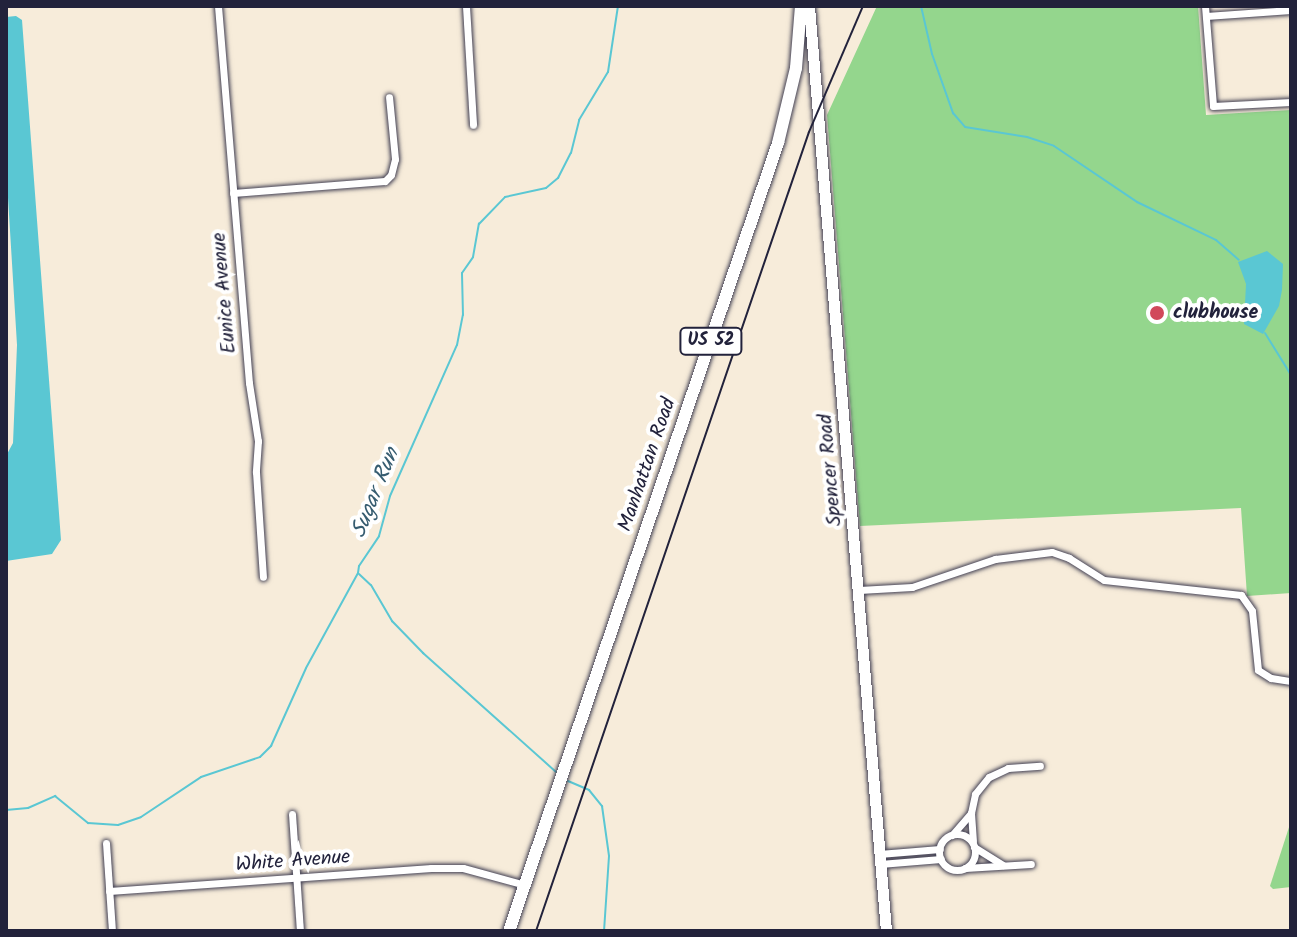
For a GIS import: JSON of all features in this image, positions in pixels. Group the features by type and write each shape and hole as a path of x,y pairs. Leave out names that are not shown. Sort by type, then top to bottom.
{"main road":[{"name":"Manhattan Road","path":"509,931 778,143 796,68 801,6"}],"street":[{"name":"Eunice Avenue","path":"218,6 249,383 258,441 256,472 263,577"},
{"path":"466,6 473,125"},
{"name":"Spencer Road","path":"809,6 886,931"},
{"path":"1205,6 1213,106 1291,102"},
{"path":"1206,16 1291,10"},
{"path":"233,193 380,183 391,175 395,159 389,97"},
{"path":"859,590 912,587 995,559 1052,552 1069,558 1104,580 1241,595 1252,611 1258,670 1271,678 1291,681"},
{"path":"965,868 974,859 971,813 975,794 989,777 1008,768 1040,766"},
{"path":"880,859 940,849 971,813"},
{"path":"292,814 300,931"},
{"path":"952,835 963,835 1005,865"},
{"path":"106,843 112,931"},
{"path":"940,849 941,859"},
{"path":"880,859 941,859 953,869 1031,864"},
{"name":"White Avenue","path":"109,891 463,868 525,885"}],"green space":[{"path":"877,6 1198,6 1206,115 1291,110 1291,593 1247,596 1241,508 860,526 827,115"},
{"path":"1291,821 1291,887 1273,889 1270,886"}],"water":[{"path":"16,16 22,20 61,540 52,554 6,561 6,456 13,443 17,345 6,165 6,17"},
{"path":"1267,251 1283,264 1282,290 1279,306 1263,334 1244,324 1246,284 1238,262"}],"waterway":[{"name":"Sugar Run","path":"6,810 28,808 55,796 88,823 118,825 141,817 201,777 260,757 271,746 306,668 359,566 379,536 390,496 457,345 463,315 462,273 473,257 479,224 505,197 546,188 558,178 571,153 579,120 608,72 618,6"},
{"path":"921,6 932,54 953,113 965,127 1027,137 1054,146 1137,202 1216,240 1239,260"},
{"path":"1265,333 1291,375"},
{"path":"359,574 371,585 392,621 423,653 556,772"},
{"path":"568,781 589,790 602,806 609,856 604,931"}],"railway":[{"path":"536,931 809,132 863,6"}],"place":[{"name":"clubhouse","path":"1157,313"}]}
